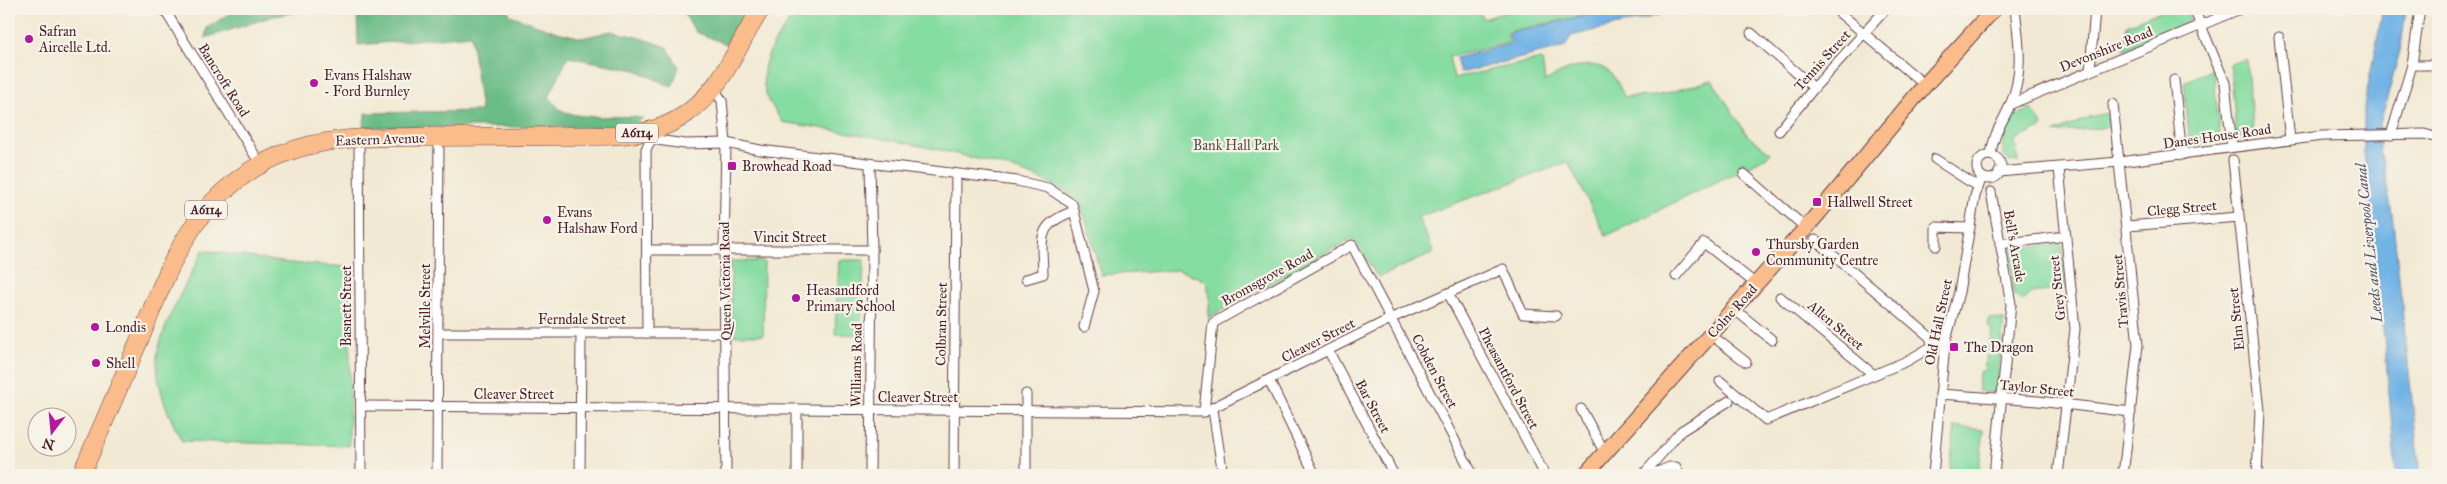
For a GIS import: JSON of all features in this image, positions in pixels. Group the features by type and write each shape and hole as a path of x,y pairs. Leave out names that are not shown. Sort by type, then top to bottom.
{"highway":[{"name":"A6114","path":"711,92 726,73 761,9"},
{"name":"Eastern Avenue","path":"81,475 164,282 193,225 214,201 261,165 282,154 308,145 359,137 649,136 685,115 711,92"}],"main road":[{"name":"Colne Road","path":"1585,475 1756,284 1811,234 1925,85 1994,9"}],"street":[{"name":"Bancroft Road","path":"164,9 261,165"},
{"path":"1835,9 1925,85"},
{"name":"Tennis Street","path":"1780,131 1814,88 1886,9"},
{"path":"1991,155 1993,138 2011,104 2019,72 2020,43 2015,9"},
{"path":"2090,70 2095,9"},
{"path":"2194,9 2225,82 2232,146"},
{"name":"Devonshire Road","path":"2011,104 2240,9"},
{"path":"2388,136 2412,65 2420,9"},
{"path":"1750,33 1814,88"},
{"path":"2279,37 2290,140"},
{"path":"2412,65 2438,66"},
{"path":"2174,80 2182,155"},
{"name":"Queen Victoria Road","path":"711,92 722,101 726,143 724,250 726,475"},
{"name":"Travis Street","path":"2113,104 2138,345 2123,475"},
{"name":"Danes House Road","path":"1999,172 2059,168 2182,155 2232,146 2322,136 2424,134 2438,138"},
{"path":"647,333 646,149 649,136 685,144 726,143 760,150 1017,181 1048,188 1072,204 1074,211 1094,291 1084,327"},
{"name":"Basnett Street","path":"359,137 361,475"},
{"name":"Melville Street","path":"437,475 439,137"},
{"path":"1991,155 1999,161 1999,172 1993,178 1982,177 1977,170 1978,161 1982,157 1991,155"},
{"path":"1935,159 1978,187"},
{"name":"Elm Street","path":"2233,160 2260,411 2257,475"},
{"name":"Williams Road","path":"870,164 872,250 869,410 870,475"},
{"name":"Grey Street","path":"2058,475 2075,329 2059,168"},
{"name":"Colbran Street","path":"954,475 956,174"},
{"path":"1744,174 1930,337 1933,346"},
{"name":"Old Hall Street","path":"1933,475 1945,344 1959,292 1978,187 1982,177"},
{"name":"Bell's Arcade","path":"1991,192 2011,304 1994,475"},
{"path":"1026,279 1043,274 1042,241 1048,224 1056,218 1074,211"},
{"name":"Clegg Street","path":"2127,226 2239,217"},
{"path":"1936,246 1936,227 1970,228"},
{"path":"2000,244 2066,236"},
{"path":"1676,276 1704,243 1756,284"},
{"name":"Bromsgrove Road","path":"1209,411 1214,323 1352,245 1371,280"},
{"name":"Vincit Street","path":"647,250 872,250"},
{"name":"Cleaver Street","path":"361,406 1209,411 1392,318 1503,269 1523,314 1556,316"},
{"name":"Cobden Street","path":"1371,280 1474,475"},
{"name":"Pheasantford Street","path":"1448,293 1545,475"},
{"name":"Allen Street","path":"1780,297 1874,375"},
{"path":"1734,308 1772,340"},
{"name":"Ferndale Street","path":"439,333 726,333"},
{"path":"580,475 582,408 581,333"},
{"path":"1711,335 1746,362"},
{"path":"1720,381 1766,420 1907,361 1938,343 1945,344"},
{"name":"Bar Street","path":"1328,350 1394,475"},
{"path":"1269,380 1315,475"},
{"path":"1026,394 1026,475"},
{"name":"Taylor Street","path":"1940,394 2066,404 2131,412"},
{"path":"1643,475 1681,431 1729,400"},
{"path":"797,409 797,475"},
{"path":"1581,409 1605,453"},
{"path":"1209,411 1223,475"},
{"path":"1650,475 1670,466 1676,467 1679,474"}],"green space":[{"path":"236,9 316,9 274,16 205,38 207,28"},
{"path":"357,9 508,9 510,15 557,32 582,38 611,31 638,37 667,47 679,67 672,87 636,70 568,57 549,97 559,109 581,116 643,118 630,127 363,127 366,113 481,111 471,35 358,45"},
{"path":"681,9 749,9 726,44 696,32"},
{"name":"Bank Hall Park","path":"800,9 1428,9 1430,11 1478,9 1484,19 1515,9 1613,9 1507,32 1509,43 1449,57 1454,78 1542,59 1545,81 1576,67 1593,65 1611,73 1624,97 1656,96 1712,80 1748,136 1771,153 1765,158 1606,236 1568,162 1418,217 1434,253 1378,277 1352,238 1208,318 1210,297 1206,281 1179,270 1101,275 1082,208 1079,203 1060,188 1027,174 986,161 940,150 782,122 766,95 763,79 764,68 778,36"},
{"path":"2166,9 2186,9 2191,22 2124,49 2127,25"},
{"path":"2246,59 2254,138 2237,140 2230,64"},
{"path":"2213,69 2220,142 2190,145 2184,82"},
{"path":"2032,109 2043,127 2015,140 2018,162 2009,161 2003,155 2003,139 2014,116"},
{"path":"2108,113 2109,127 2053,133 2090,117"},
{"path":"2062,244 2066,289 2031,293 2022,301 2013,294 2010,249"},
{"path":"203,250 288,263 351,267 349,446 182,441 161,392 157,360 158,350 168,321"},
{"path":"839,260 864,260 861,335 835,334"},
{"path":"731,261 764,261 763,335 731,335"},
{"path":"1989,318 2004,320 1996,393 1978,391 1979,372 1984,370 1992,331 1988,326"},
{"path":"1955,426 1984,430 1978,475 1949,475"}],"water":[{"path":"1667,9 1660,15 1571,36 1565,47 1460,73 1456,58 1511,44 1509,33 1603,12"},
{"path":"2383,9 2406,9 2401,47 2380,124 2380,148 2392,213 2420,475 2396,475 2385,346 2364,154 2364,106"}],"place":[{"name":"Safran Aircelle Ltd.","path":"29,39"},
{"name":"Evans Halshaw - Ford Burnley","path":"314,83"},
{"name":"Browhead Road","path":"732,166"},
{"name":"Hallwell Street","path":"1817,202"},
{"name":"Evans Halshaw Ford","path":"547,220"},
{"name":"Thursby Garden Community Centre","path":"1756,252"},
{"name":"Heasandford Primary School","path":"796,298"},
{"name":"Londis","path":"95,327"},
{"name":"The Dragon","path":"1954,347"},
{"name":"Shell","path":"96,363"}],"water label":[{"name":"Leeds and Liverpool Canal","path":"2369,243"}]}
